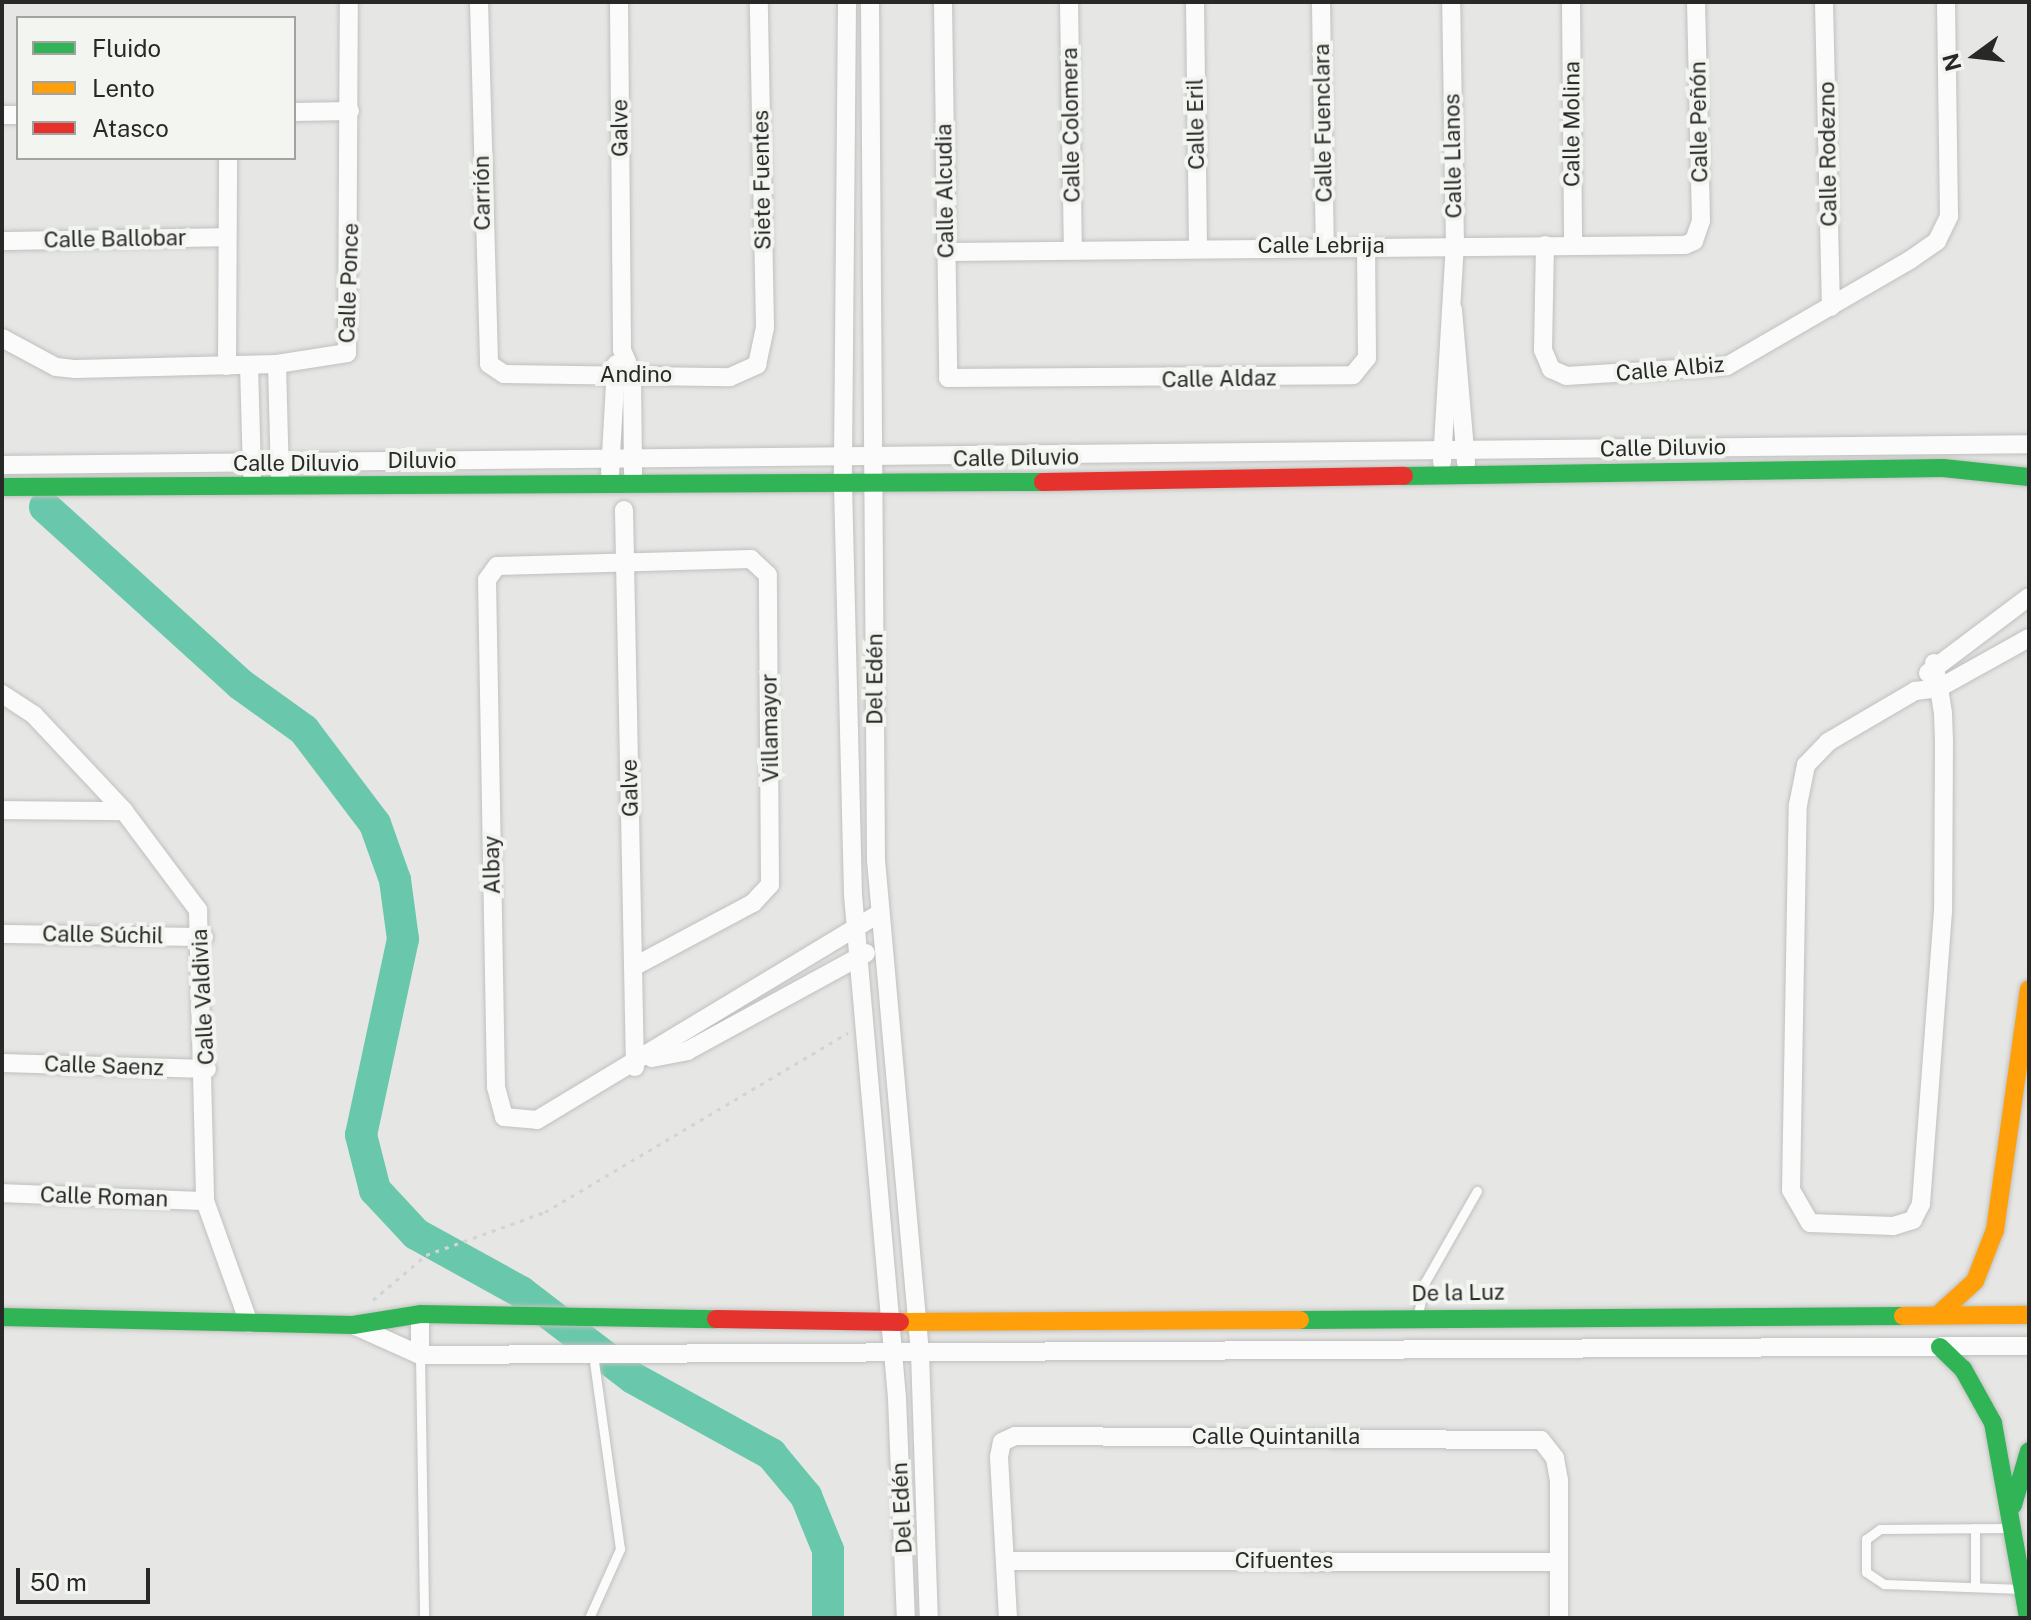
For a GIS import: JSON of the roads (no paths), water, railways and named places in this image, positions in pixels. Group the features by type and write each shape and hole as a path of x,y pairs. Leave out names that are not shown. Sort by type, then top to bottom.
{"street":[{"name":"Calle Ponce","path":"2,338 56,367 277,364 347,353 349,2"},
{"name":"Carrión","path":"479,2 483,349 489,364 504,374"},
{"name":"Galve","path":"619,2 622,350"},
{"name":"Siete Fuentes","path":"759,2 762,358"},
{"name":"Del Edén","path":"847,2 843,485 856,928 888,1353 897,1398 906,1618"},
{"name":"Del Edén","path":"870,2 879,914 918,1322 929,1618"},
{"name":"Calle Alcudia","path":"943,2 948,378"},
{"name":"Calle Colomera","path":"1069,2 1073,248"},
{"name":"Calle Eril","path":"1195,2 1198,246"},
{"name":"Calle Fuenclara","path":"1321,2 1325,244"},
{"name":"Calle Llanos","path":"1451,2 1455,246 1453,310"},
{"name":"Calle Molina","path":"1571,2 1573,245"},
{"name":"Calle Peñón","path":"1694,241 1701,221 1696,2"},
{"name":"Calle Rodezno","path":"1824,2 1831,307"},
{"name":"Calle Albiz","path":"1545,245 1543,350 1551,369 1567,376 1727,366 1831,307 1937,241 1950,202 1946,2"},
{"path":"296,112 350,111"},
{"path":"227,366 228,160"},
{"name":"Calle Ballobar","path":"2,241 227,237"},
{"name":"Calle Lebrija","path":"947,252 1325,244 1455,246 1694,241"},
{"name":"Calle Aldaz","path":"948,378 1353,375 1367,358 1366,246"},
{"path":"1453,310 1466,477"},
{"path":"1441,477 1444,344 1453,310"},
{"path":"622,350 632,374 633,484"},
{"path":"610,484 611,375 622,350"},
{"name":"Andino","path":"504,374 730,377 762,358"},
{"path":"277,364 280,486"},
{"path":"249,365 252,486"},
{"name":"Calle Diluvio","path":"2,465 843,461 2029,444"},
{"name":"Diluvio","path":"2,487 843,485 1943,468 2029,477"},
{"name":"Galve","path":"624,510 619,562 635,966 643,1062"},
{"name":"Villamayor","path":"619,562 751,559 768,575 770,885 753,903 635,966"},
{"name":"Albay","path":"619,562 497,566 487,580 499,1105 510,1121 537,1120 643,1062 687,1051 881,944"},
{"path":"1915,691 1934,663 2029,597"},
{"path":"1934,663 1939,688 1942,941 1921,1204 1904,1224 1810,1223 1791,1190 1801,781 1828,742 1915,691 1939,688 2029,638"},
{"name":"Calle Valdivia","path":"2,694 34,715 124,811 198,910 204,937 207,1069 205,1201 249,1323"},
{"path":"2,810 124,811"},
{"name":"Albay","path":"643,1062 668,1037 879,914"},
{"name":"Calle Súchil","path":"2,934 204,937"},
{"path":"1940,1313 1975,1281 1995,1230 2029,989"},
{"name":"Calle Saenz","path":"2,1063 207,1069"},
{"name":"Calle Roman","path":"2,1193 205,1201"},
{"name":"De la Luz","path":"2,1317 353,1325 420,1314 887,1322 1940,1313 2029,1315"},
{"path":"420,1314 420,1355"},
{"path":"353,1325 420,1355 2029,1346"},
{"path":"1940,1347 1963,1369 1993,1423 2028,1618"},
{"name":"Calle Quintanilla","path":"1009,1561 1002,1442 1015,1436 1501,1437 1549,1445 1559,1480 1559,1562"},
{"path":"2012,1521 2029,1451"},
{"path":"1008,1618 1009,1561"},
{"name":"Cifuentes","path":"1009,1561 1559,1562"},
{"path":"1559,1562 1559,1618"}],"lane":[{"path":"1418,1318 1425,1282 1477,1191"},
{"path":"589,1618 620,1549 593,1354"},
{"path":"420,1355 424,1618"},
{"path":"2012,1521 1975,1528 1880,1529 1865,1549 1866,1572 1877,1583 2023,1589"},
{"path":"1975,1528 1975,1587"}],"waterway":[{"path":"45,507 240,684 304,730 375,824 395,880 403,939 361,1135 375,1190 416,1234 521,1292 633,1378 771,1454 806,1496 828,1550 828,1618"}]}
